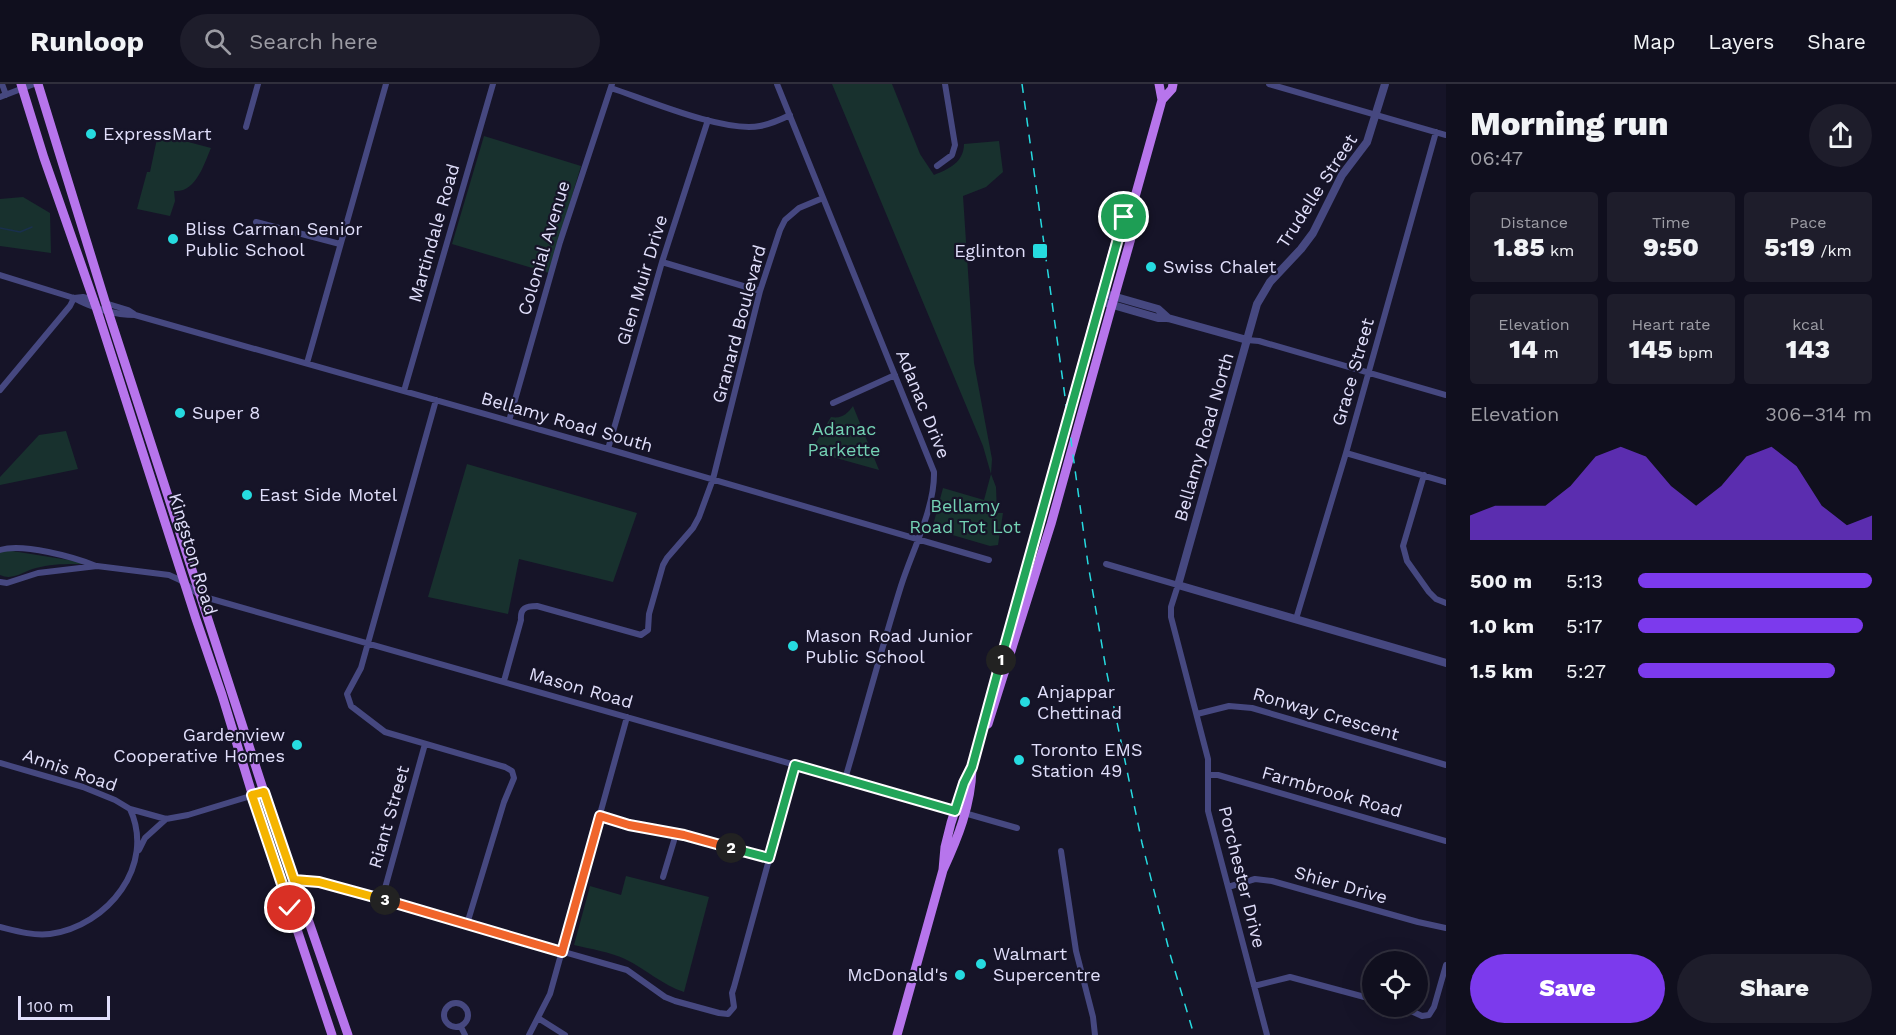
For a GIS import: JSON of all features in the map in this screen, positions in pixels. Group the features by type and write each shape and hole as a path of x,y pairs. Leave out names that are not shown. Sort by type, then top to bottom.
{"main road":[{"name":"Kingston Road","path":"36,84 101,305 252,795 332,1035"},
{"path":"943,870 945,847 964,783 972,767 981,737 1122,220 1133,204 1162,100 1159,84"},
{"path":"1162,100 1172,89 1173,84"},
{"name":"Kingston Road","path":"22,86 44,158 101,305 201,596 264,792 348,1035"},
{"path":"981,737 991,718 1051,524 1135,224 1133,204"},
{"path":"243,761 255,763"},
{"path":"897,1035 943,870 965,814 971,786 972,767"}],"street":[{"path":"2,84 3,96 22,86 36,84"},
{"path":"246,128 258,84"},
{"path":"306,363 386,84"},
{"name":"Martindale Road","path":"404,391 493,84"},
{"name":"Adanac Drive","path":"777,84 934,472 932,491 920,538 902,583 845,779"},
{"path":"937,166 952,155 955,145 945,84"},
{"path":"1269,84 1446,135"},
{"name":"Trudelle Street","path":"1247,340 1257,304 1264,291 1301,249 1312,233 1341,175 1367,142 1385,84"},
{"path":"611,86 708,120 734,126 759,127 790,115"},
{"name":"Colonial Avenue","path":"509,421 560,242 611,86"},
{"name":"Glen Muir Drive","path":"608,449 662,262 708,120"},
{"name":"Grace Street","path":"1296,619 1369,373 1436,132"},
{"name":"Granard Boulevard","path":"504,681 521,620 520,614 522,610 530,606 537,606 633,634 641,635 648,630 649,614 663,565 693,528 713,479 760,291 784,220 799,208 823,198"},
{"path":"256,222 340,244"},
{"path":"662,262 760,291"},
{"name":"Bellamy Road South","path":"0,275 224,341 920,538 989,560"},
{"name":"Bellamy Road North","path":"1101,297 1158,318 1168,318 1247,340 1178,585"},
{"path":"0,390 70,306 74,298"},
{"path":"1247,340 1259,341 1446,395"},
{"path":"833,403 895,375"},
{"path":"436,400 359,673 348,690 347,697 350,703 385,732 512,771 514,778 504,802 467,924"},
{"path":"1346,453 1446,482"},
{"path":"1424,475 1403,546 1405,556 1429,592 1436,599 1446,603"},
{"path":"0,550 18,548 75,558 97,566 169,575 188,585"},
{"path":"1106,564 1446,663"},
{"path":"0,582 7,584 31,574 97,566"},
{"name":"Mason Road","path":"188,585 201,596 1017,828"},
{"name":"Porchester Drive","path":"1178,585 1171,608 1172,617 1208,759 1208,811 1267,1035"},
{"name":"Ronway Crescent","path":"1197,714 1229,706 1252,708 1446,765"},
{"path":"529,1035 550,994 627,717"},
{"name":"Riant Street","path":"381,899 425,744"},
{"name":"Annis Road","path":"0,763 82,786 130,808 166,819"},
{"path":"294,880 319,882 627,970 665,997 728,1014 734,1007 732,993 795,765"},
{"name":"Farmbrook Road","path":"1209,775 1218,775 1446,841"},
{"path":"0,927 17,932 49,934 65,931 84,923 120,892 129,878 146,838 166,819 188,815 264,792"},
{"path":"130,808 136,822 138,853"},
{"path":"600,816 769,858"},
{"path":"663,877 676,834"},
{"path":"1061,851 1070,915 1095,1035"},
{"name":"Shier Drive","path":"1228,887 1255,879 1272,881 1446,928"},
{"path":"1428,1015 1434,1007 1446,965"},
{"path":"1254,986 1290,976 1362,996"},
{"path":"461,1027 466,1020 466,1008 460,1003 452,1003 444,1011 444,1019 449,1024 461,1027 465,1035"},
{"path":"538,1018 565,1035"}],"green space":[{"path":"832,84 892,84 920,154 934,175 958,160 964,144 999,141 1003,172 986,187 963,196 974,363 992,459 991,474 983,446"},
{"path":"158,134 211,148 194,182 182,190 174,191 175,201 170,216 137,209 147,172 150,172"},
{"path":"484,136 581,166 549,273 452,244"},
{"path":"23,197 50,213 51,253 0,246 0,199"},
{"name":"Adanac Parkette","path":"853,406 879,470 811,451 831,417 844,415"},
{"path":"66,431 78,469 0,485 0,477 39,435"},
{"path":"467,464 637,513 613,582 519,559 508,614 428,597"},
{"name":"Bellamy Road Tot Lot","path":"991,474 996,487 997,513 1003,513 998,545 990,546 932,529 943,488 984,500"},
{"path":"6,550 89,564 49,565 5,577 0,575 0,553"},
{"path":"626,876 709,897 684,992 625,959 574,945 590,886 621,895"}],"waterway":[{"path":"0,228 20,232 32,227"}],"railway":[{"path":"1022,84 1088,564 1106,669 1142,843 1170,954 1194,1035"}],"place":[{"name":"ExpressMart","path":"91,134"},
{"name":"Bliss Carman Senior Public School","path":"173,239"},
{"name":"Eglinton","path":"1040,251"},
{"name":"Swiss Chalet","path":"1151,267"},
{"name":"Super 8","path":"180,413"},
{"name":"East Side Motel","path":"247,495"},
{"name":"Mason Road Junior Public School","path":"793,646"},
{"name":"Anjappar Chettinad","path":"1025,702"},
{"name":"Gardenview Cooperative Homes","path":"297,745"},
{"name":"Toronto EMS Station 49","path":"1019,760"},
{"name":"Walmart Supercentre","path":"981,964"},
{"name":"McDonald's","path":"960,975"}],"route":[{"path":"290,908 252,795 264,792 294,880 319,882 562,952 600,816 629,825 684,835 769,858 795,765 955,811 981,737 1047,489 1124,217"}]}
